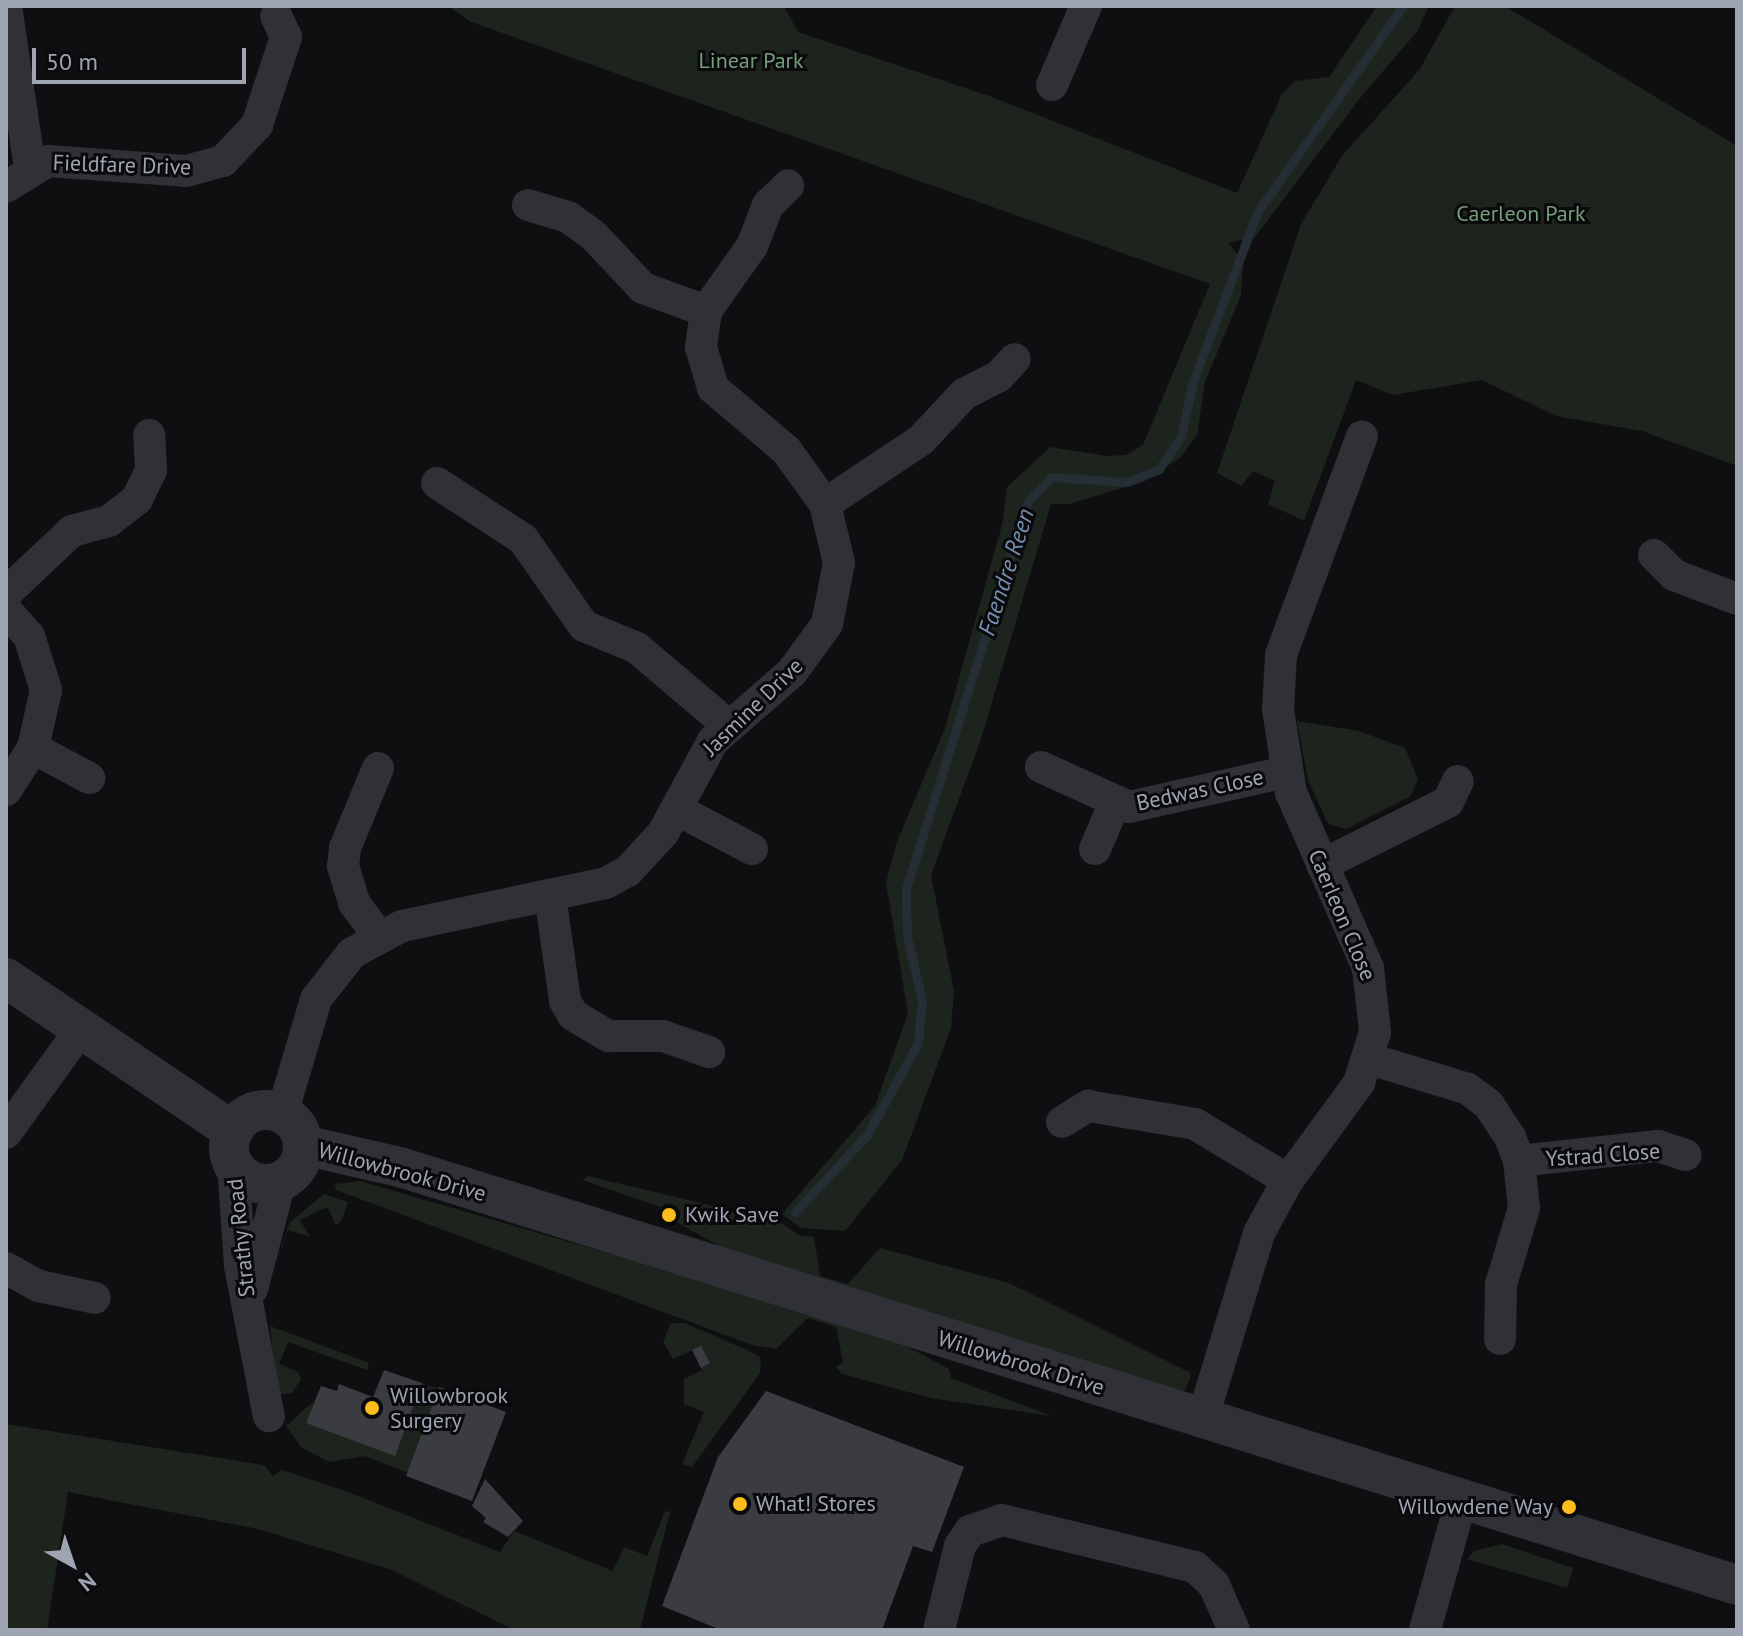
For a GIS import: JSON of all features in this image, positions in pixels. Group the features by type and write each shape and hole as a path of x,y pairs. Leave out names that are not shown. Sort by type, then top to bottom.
{"street":[{"path":"6,6 18,178"},
{"path":"1052,85 1086,6"},
{"name":"Fieldfare Drive","path":"18,178 72,160 186,171 223,161 257,125 286,37 276,16"},
{"name":"Jasmine Drive","path":"293,1129 316,999 352,953 378,935 434,917 606,883 628,871 648,853 676,809 700,759 729,726 792,672 827,624 839,563 825,504 786,450 713,388 701,347 706,311 752,246 768,205 788,186"},
{"path":"528,205 568,217 594,236 643,288 706,311"},
{"path":"825,504 921,440 964,394 999,376 1015,359"},
{"path":"6,593 72,531 109,521 137,499 151,470 149,435"},
{"name":"Caerleon Close","path":"1202,1420 1248,1258 1288,1180 1344,1106 1370,1059 1373,985 1285,772 1278,709 1281,655 1362,436"},
{"path":"437,483 523,539 584,626 637,648 729,726"},
{"path":"1654,555 1674,575 1737,599"},
{"path":"6,610 29,636 43,675 43,720 33,748 6,790"},
{"path":"33,748 89,778"},
{"name":"Bedwas Close","path":"1041,767 1115,802 1146,806 1285,772"},
{"path":"378,768 343,866 354,903 378,935"},
{"path":"1322,865 1448,802 1458,781"},
{"name":"Bedwas Close","path":"1095,849 1115,802"},
{"path":"676,809 752,849"},
{"path":"550,895 565,1001 573,1015 608,1036 663,1036 709,1052"},
{"path":"6,978 81,1029 233,1147 248,1179 280,1182 298,1167 293,1129 258,1111 233,1147"},
{"path":"6,1133 81,1029"},
{"path":"1370,1059 1468,1089 1495,1112 1519,1161 1524,1208 1501,1284 1500,1339"},
{"path":"1062,1122 1088,1106 1195,1124 1288,1180"},
{"name":"Willowbrook Drive","path":"293,1129 400,1167 1737,1585"},
{"name":"Ystrad Close","path":"1519,1161 1658,1146 1686,1155"},
{"name":"Strathy Road","path":"233,1147 240,1266 269,1416"},
{"name":"Strathy Road","path":"249,1312 280,1182"},
{"path":"6,1268 39,1286 95,1298"},
{"path":"1425,1630 1461,1501"},
{"path":"939,1630 960,1546 970,1531 1002,1520 1195,1567 1214,1585 1234,1630"}],"green space":[{"name":"Linear Park","path":"448,6 784,6 798,32 992,97 1237,193 1282,94 1295,81 1329,77 1377,6 1429,6 1417,32 1364,93 1255,237 1228,243 1243,260 1241,295 1205,382 1197,435 1181,457 1145,481 1069,504 1051,504 981,739 931,875 954,991 951,1028 902,1160 845,1231 801,1228 782,1214 875,1106 908,1013 886,883 896,844 945,728 1002,525 1007,487 1050,447 1107,456 1126,455 1143,445 1210,284 471,22"},
{"name":"Caerleon Park","path":"1455,6 1505,6 1737,146 1737,466 1642,431 1556,416 1482,380 1393,395 1356,380 1304,521 1268,504 1275,481 1253,471 1241,486 1217,473 1301,224 1342,156 1420,69"},
{"path":"1297,721 1359,731 1405,748 1418,779 1411,796 1346,829 1328,824 1308,780"},
{"path":"588,1176 780,1222 799,1235 814,1237 820,1276 848,1284 880,1248 1009,1283 1191,1373 1190,1379 1184,1391 1119,1376 739,1257 678,1223 681,1214 582,1180"},
{"path":"360,1181 882,1333 949,1369 951,1378 1052,1416 930,1398 842,1374 836,1367 843,1362 836,1327 808,1318 776,1349 752,1345 336,1190 335,1184"},
{"path":"324,1194 348,1202 341,1222 336,1225 327,1207 300,1220 310,1237 288,1230 273,1270 290,1222"},
{"path":"671,1323 684,1323 718,1337 759,1356 761,1364 760,1373 692,1467 682,1464 704,1412 684,1404 684,1379 702,1370 693,1350 673,1359 663,1342"},
{"path":"270,1326 369,1363 367,1370 288,1342 279,1364 298,1372 301,1379 292,1393 278,1395"},
{"path":"422,1383 438,1389 408,1473 365,1456 329,1462 302,1448 286,1426 315,1400 306,1423"},
{"path":"6,1424 264,1465 273,1476 282,1470 348,1492 500,1552 514,1531 613,1571 624,1547 647,1556 665,1511 670,1512 640,1630 514,1630 392,1570 258,1529 68,1492 47,1630 6,1630"},
{"path":"1502,1544 1573,1568 1567,1588 1467,1559 1474,1551"}],"building":[{"path":"661,1207 681,1215 678,1223 658,1215"},
{"path":"701,1346 710,1363 701,1368 692,1350"},
{"path":"384,1370 422,1383 395,1456 306,1423 321,1386 337,1391 339,1384 373,1397"},
{"path":"439,1387 506,1412 472,1501 406,1476"},
{"path":"766,1391 964,1467 932,1552 913,1546 882,1630 721,1630 662,1606 718,1457"},
{"path":"485,1479 523,1521 508,1537 483,1522 486,1518 472,1506"}],"waterway":[{"name":"Faendre Reen","path":"795,1212 867,1135 918,1043 922,1000 907,936 906,889 1027,502 1052,477 1127,482 1159,469 1181,436 1193,381 1258,211 1403,6"}],"place":[{"name":"Kwik Save","path":"669,1215"},
{"name":"Willowbrook Surgery","path":"372,1408"},
{"name":"What! Stores","path":"740,1504"},
{"name":"Willowdene Way","path":"1569,1507"}]}
